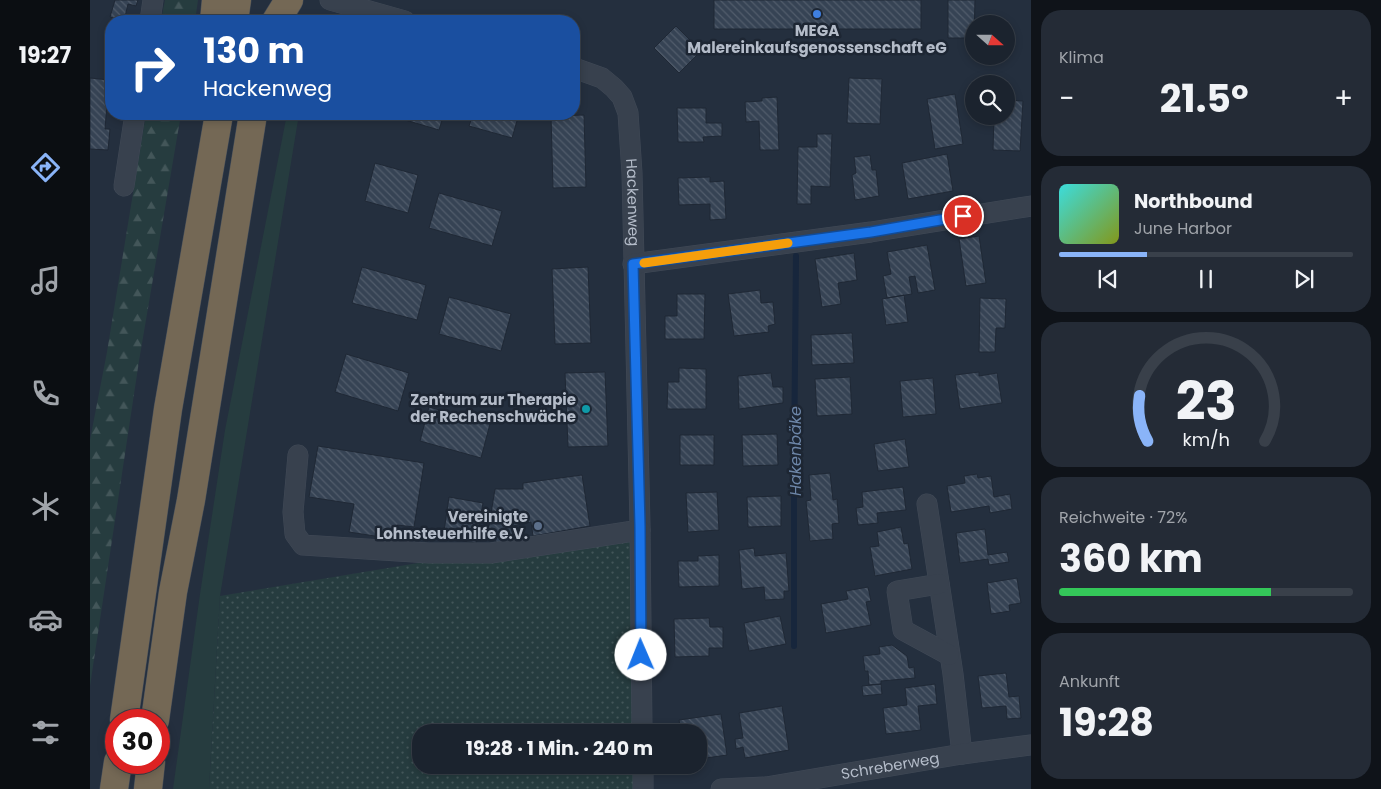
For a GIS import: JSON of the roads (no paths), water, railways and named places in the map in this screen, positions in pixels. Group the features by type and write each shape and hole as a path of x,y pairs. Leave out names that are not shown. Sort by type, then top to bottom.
{"highway":[{"path":"215,15 216,0"},
{"path":"235,15 237,0"},
{"path":"269,15 270,0"},
{"path":"279,15 288,0"},
{"path":"126,709 168,409 218,120"},
{"path":"158,709 174,592 191,500 253,120"},
{"path":"114,789 116,774"},
{"path":"148,789 150,774"}],"street":[{"path":"151,15 153,0"},
{"path":"330,0 359,15"},
{"name":"Hackenweg","path":"580,70 602,78 614,88 622,97 628,113 633,264 864,233 1031,206"},
{"path":"124,186 134,120"},
{"path":"633,264 640,530 642,724"},
{"path":"298,455 293,512 295,534 303,545 429,553 491,554 640,530"},
{"path":"927,504 953,674 962,754"},
{"path":"939,584 897,591 903,630 949,654"},
{"name":"Schreberweg","path":"721,789 766,787 962,754 1031,745"},
{"path":"643,774 643,789"}],"waterway":[{"name":"Hakenbäke","path":"794,646 796,256"}],"place":[{"name":"MEGA Malereinkaufsgenossenschaft eG","path":"817,14"},
{"name":"Zentrum zur Therapie der Rechenschwäche","path":"586,409"},
{"name":"Vereinigte Lohnsteuerhilfe e.V.","path":"538,526"}]}
